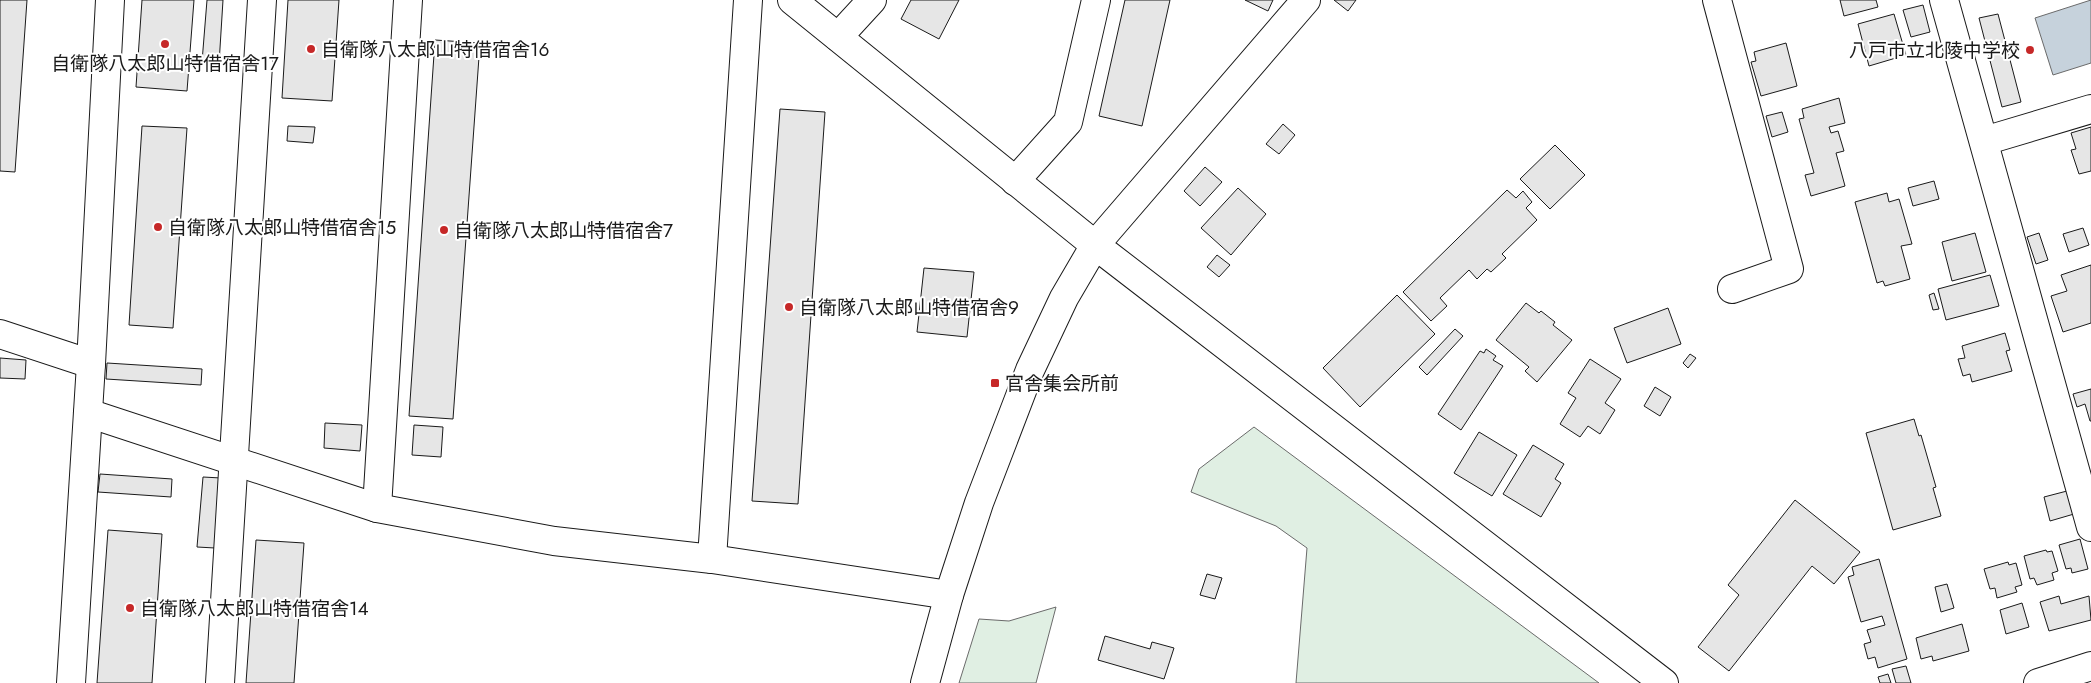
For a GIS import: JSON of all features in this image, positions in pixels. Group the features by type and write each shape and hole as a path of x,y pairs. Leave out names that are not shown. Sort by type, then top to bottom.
{"street":[{"path":"71,683 91,364 110,0"},
{"path":"220,683 262,0"},
{"path":"377,508 408,0"},
{"path":"712,559 748,0"},
{"path":"792,0 1095,246 1664,683"},
{"path":"838,37 872,0"},
{"path":"1015,181 1068,122 1096,0"},
{"path":"925,683 949,595 980,502 1030,370 1064,298 1095,246 1306,0"},
{"path":"1717,0 1789,269 1732,289"},
{"path":"1944,0 2091,527"},
{"path":"1984,141 2091,109"},
{"path":"0,334 91,364"},
{"path":"88,413 377,508 554,541 712,559 949,595"},
{"path":"2038,683 2091,666"}],"green space":[{"path":"1254,427 1599,683 1296,683 1307,548 1276,526 1191,492 1199,469"},
{"path":"1056,607 1036,683 959,683 979,619 1009,621"}],"shaded area":[{"path":"2091,0 2091,63 2053,75 2035,18"}],"building":[{"path":"0,0 27,0 15,172 0,171"},
{"name":"自衛隊八太郎山特借宿舎17","path":"142,0 194,0 187,91 136,87"},
{"path":"207,0 223,0 219,64 202,62"},
{"name":"自衛隊八太郎山特借宿舎16","path":"288,0 339,0 332,101 282,98"},
{"path":"911,0 959,0 939,39 901,19"},
{"path":"1125,0 1170,0 1142,126 1099,116"},
{"path":"1245,0 1273,0 1268,11"},
{"path":"1334,0 1356,0 1348,11"},
{"path":"1840,0 1876,0 1878,7 1844,16"},
{"path":"1923,5 1930,32 1911,37 1903,10"},
{"path":"1894,14 1906,55 1869,66 1858,24"},
{"path":"1998,14 2021,102 2002,107 1979,18"},
{"name":"自衛隊八太郎山特借宿舎7","path":"435,40 480,43 453,419 409,416"},
{"path":"1786,43 1797,86 1761,96 1751,62 1756,61 1754,52"},
{"path":"1839,98 1845,123 1829,127 1831,133 1838,131 1844,151 1836,153 1845,186 1811,196 1805,175 1814,173 1799,119 1804,118 1802,109"},
{"name":"自衛隊八太郎山特借宿舎9","path":"780,109 825,112 798,504 752,501"},
{"path":"1782,112 1788,132 1772,137 1766,116"},
{"path":"1283,124 1295,135 1279,154 1266,144"},
{"name":"自衛隊八太郎山特借宿舎15","path":"142,126 187,128 173,328 129,325"},
{"path":"288,126 315,127 313,143 287,141"},
{"path":"2091,127 2091,171 2079,174 2071,150 2076,149 2071,133"},
{"path":"1555,145 1585,175 1550,209 1520,179"},
{"path":"1205,167 1222,182 1200,206 1184,191"},
{"path":"1934,181 1939,199 1913,206 1908,188"},
{"path":"1238,188 1266,214 1231,255 1201,228"},
{"path":"1507,190 1516,198 1523,191 1532,202 1526,208 1537,220 1502,254 1506,258 1491,272 1487,269 1477,279 1469,270 1440,298 1447,306 1431,321 1403,292"},
{"path":"1887,193 1889,202 1899,199 1912,244 1901,246 1910,279 1885,286 1883,281 1877,283 1855,202"},
{"path":"2083,228 2089,245 2069,252 2063,234"},
{"path":"1975,233 1986,272 1952,281 1942,242"},
{"path":"2039,233 2048,260 2036,264 2027,237"},
{"path":"1217,255 1230,265 1219,277 1207,267"},
{"path":"2091,265 2091,323 2063,332 2051,296 2067,291 2061,275"},
{"path":"924,268 974,272 967,337 917,332"},
{"path":"1990,275 1999,306 1946,320 1938,289"},
{"path":"1934,293 1939,309 1933,310 1929,295"},
{"path":"1397,295 1435,334 1360,407 1323,368"},
{"path":"1526,303 1539,313 1541,311 1555,322 1553,325 1572,340 1537,382 1525,371 1529,367 1496,340"},
{"path":"1668,308 1681,344 1627,363 1614,328"},
{"path":"1455,329 1463,336 1427,375 1419,367"},
{"path":"2005,333 2010,350 2006,351 2012,371 1972,382 1970,374 1963,376 1958,359 1965,358 1962,346"},
{"path":"1486,349 1496,356 1493,360 1503,366 1461,430 1438,414 1480,351 1484,353"},
{"path":"1690,354 1696,358 1688,368 1683,363"},
{"path":"0,358 26,360 25,379 0,378"},
{"path":"1590,359 1621,379 1605,403 1615,410 1600,434 1588,426 1580,437 1560,424 1576,398 1568,393"},
{"path":"107,363 202,369 201,385 106,379"},
{"path":"1655,387 1671,397 1660,416 1644,406"},
{"path":"2091,389 2090,421 2085,404 2077,407 2073,394"},
{"path":"1914,419 1919,436 1921,435 1936,487 1933,488 1941,516 1893,530 1866,433"},
{"path":"325,423 362,425 360,451 324,448"},
{"path":"414,425 443,427 441,457 412,455"},
{"path":"1479,432 1517,455 1492,496 1454,473"},
{"path":"1533,445 1564,464 1555,479 1561,483 1541,517 1503,494"},
{"path":"100,474 172,479 171,497 98,492"},
{"path":"203,477 221,478 215,548 197,547"},
{"path":"2067,491 2074,514 2050,521 2044,497"},
{"path":"1795,500 1860,552 1834,584 1812,566 1729,671 1698,647 1739,595 1728,585"},
{"name":"自衛隊八太郎山特借宿舎14","path":"108,530 162,534 152,683 97,683"},
{"path":"2080,539 2088,569 2072,573 2071,568 2066,569 2059,545"},
{"path":"256,540 304,543 294,683 246,683"},
{"path":"2046,550 2047,552 2052,551 2058,571 2052,573 2054,580 2037,585 2034,578 2030,579 2024,556"},
{"path":"1879,559 1907,659 1878,668 1875,657 1868,659 1864,644 1871,642 1867,630 1885,625 1882,616 1861,622 1848,577 1854,575 1852,567"},
{"path":"2008,562 2009,565 2016,563 2022,585 2015,587 2017,592 1997,598 1995,588 1990,589 1984,569"},
{"path":"1207,574 1222,578 1215,599 1200,595"},
{"path":"1947,584 1954,608 1941,612 1935,587"},
{"path":"2059,596 2061,604 2089,596 2091,620 2049,631 2040,602"},
{"path":"2022,603 2029,627 2006,634 2000,610"},
{"path":"1962,624 1969,651 1933,661 1932,656 1921,659 1916,638"},
{"path":"1105,636 1150,649 1152,642 1174,648 1164,679 1098,660"},
{"path":"1906,666 1911,683 1896,683 1892,669"},
{"path":"1888,674 1891,683 1880,683 1878,677"}],"place":[{"name":"自衛隊八太郎山特借宿舎17","path":"165,44"},
{"name":"自衛隊八太郎山特借宿舎16","path":"311,49"},
{"name":"八戸市立北陵中学校","path":"2030,50"},
{"name":"自衛隊八太郎山特借宿舎15","path":"158,227"},
{"name":"自衛隊八太郎山特借宿舎7","path":"444,230"},
{"name":"自衛隊八太郎山特借宿舎9","path":"789,307"},
{"name":"官舎集会所前","path":"995,383"},
{"name":"自衛隊八太郎山特借宿舎14","path":"130,608"}]}
